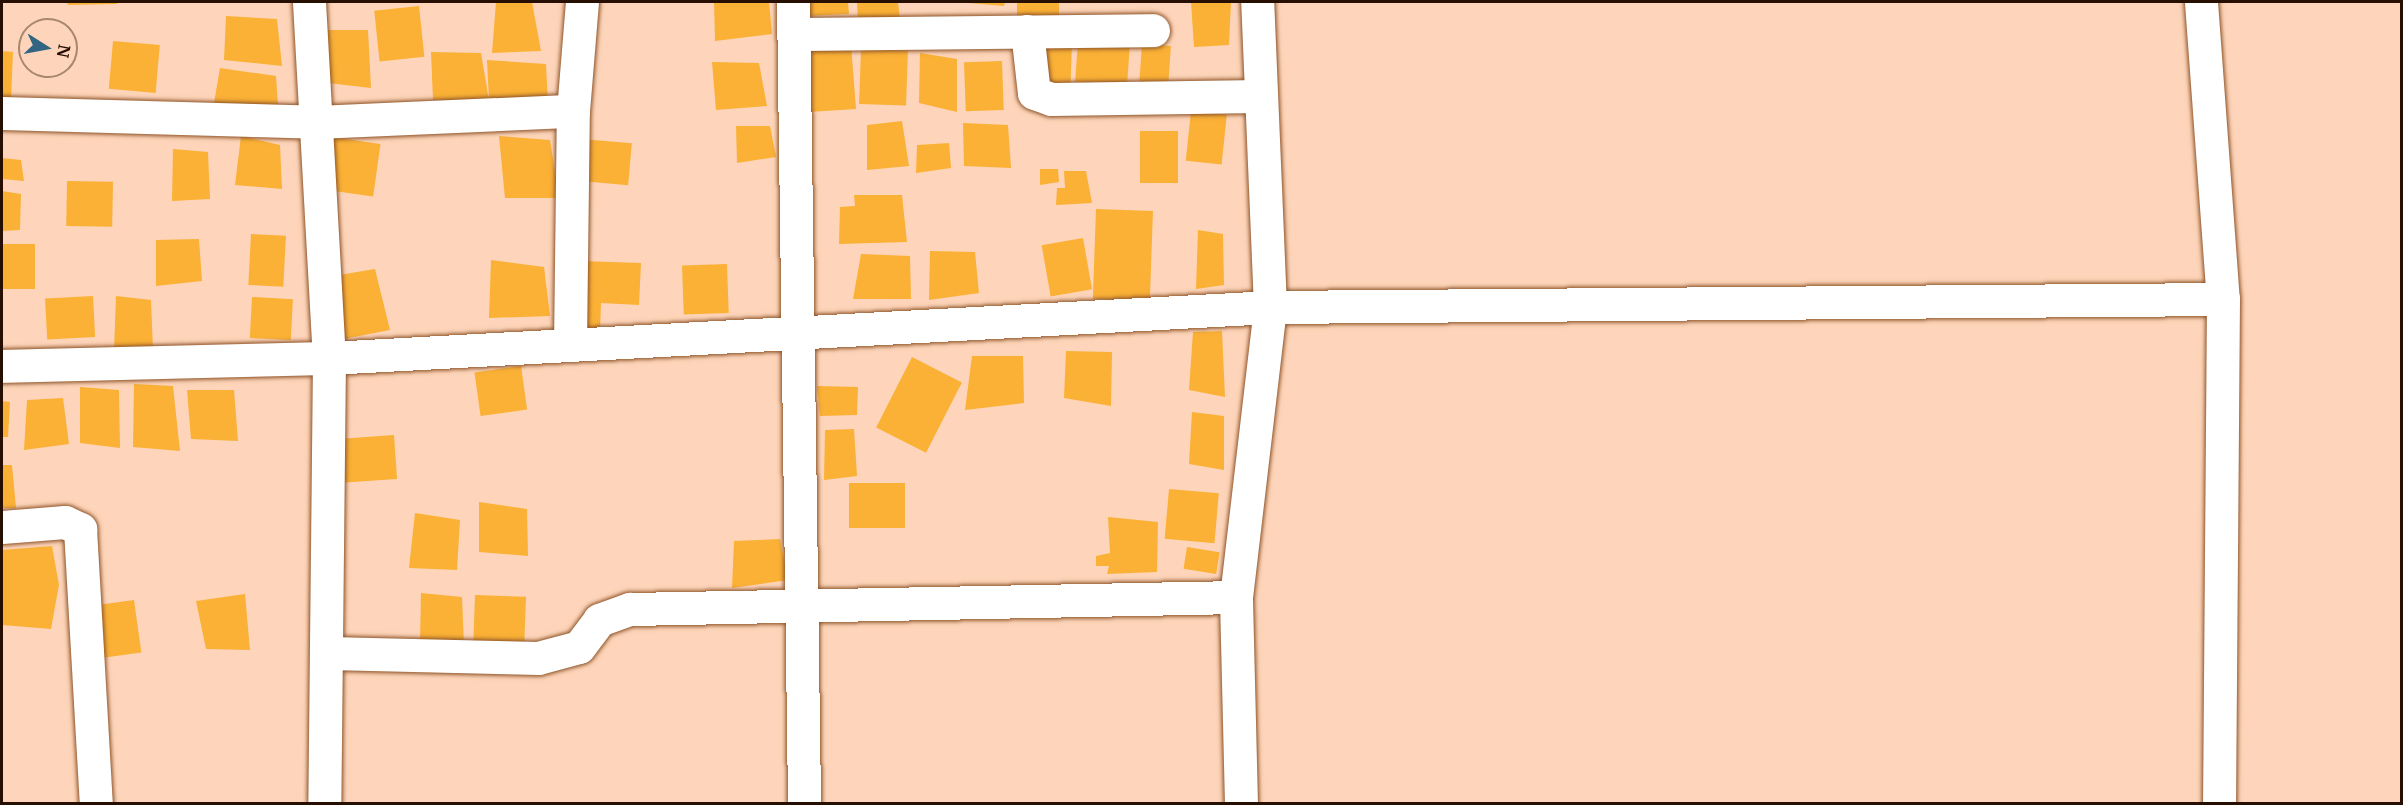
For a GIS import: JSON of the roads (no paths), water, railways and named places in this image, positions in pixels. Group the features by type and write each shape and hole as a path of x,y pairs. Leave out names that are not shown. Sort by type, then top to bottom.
{"street":[{"path":"309,2 329,358 329,653 324,804"},
{"path":"570,345 573,111 582,2"},
{"path":"793,2 795,34 794,332 804,804"},
{"path":"1241,804 1236,597 1270,307 1257,2"},
{"path":"2201,2 2223,299 2220,804"},
{"path":"795,34 1153,30"},
{"path":"1027,32 1034,93 1051,99 1261,96"},
{"path":"2,113 316,122 573,111"},
{"path":"2,366 329,358 1270,307 2223,299"},
{"path":"2,527 65,522 80,530 96,804"},
{"path":"329,653 538,658 579,647 599,620 630,609 800,602 1236,597"}]}
